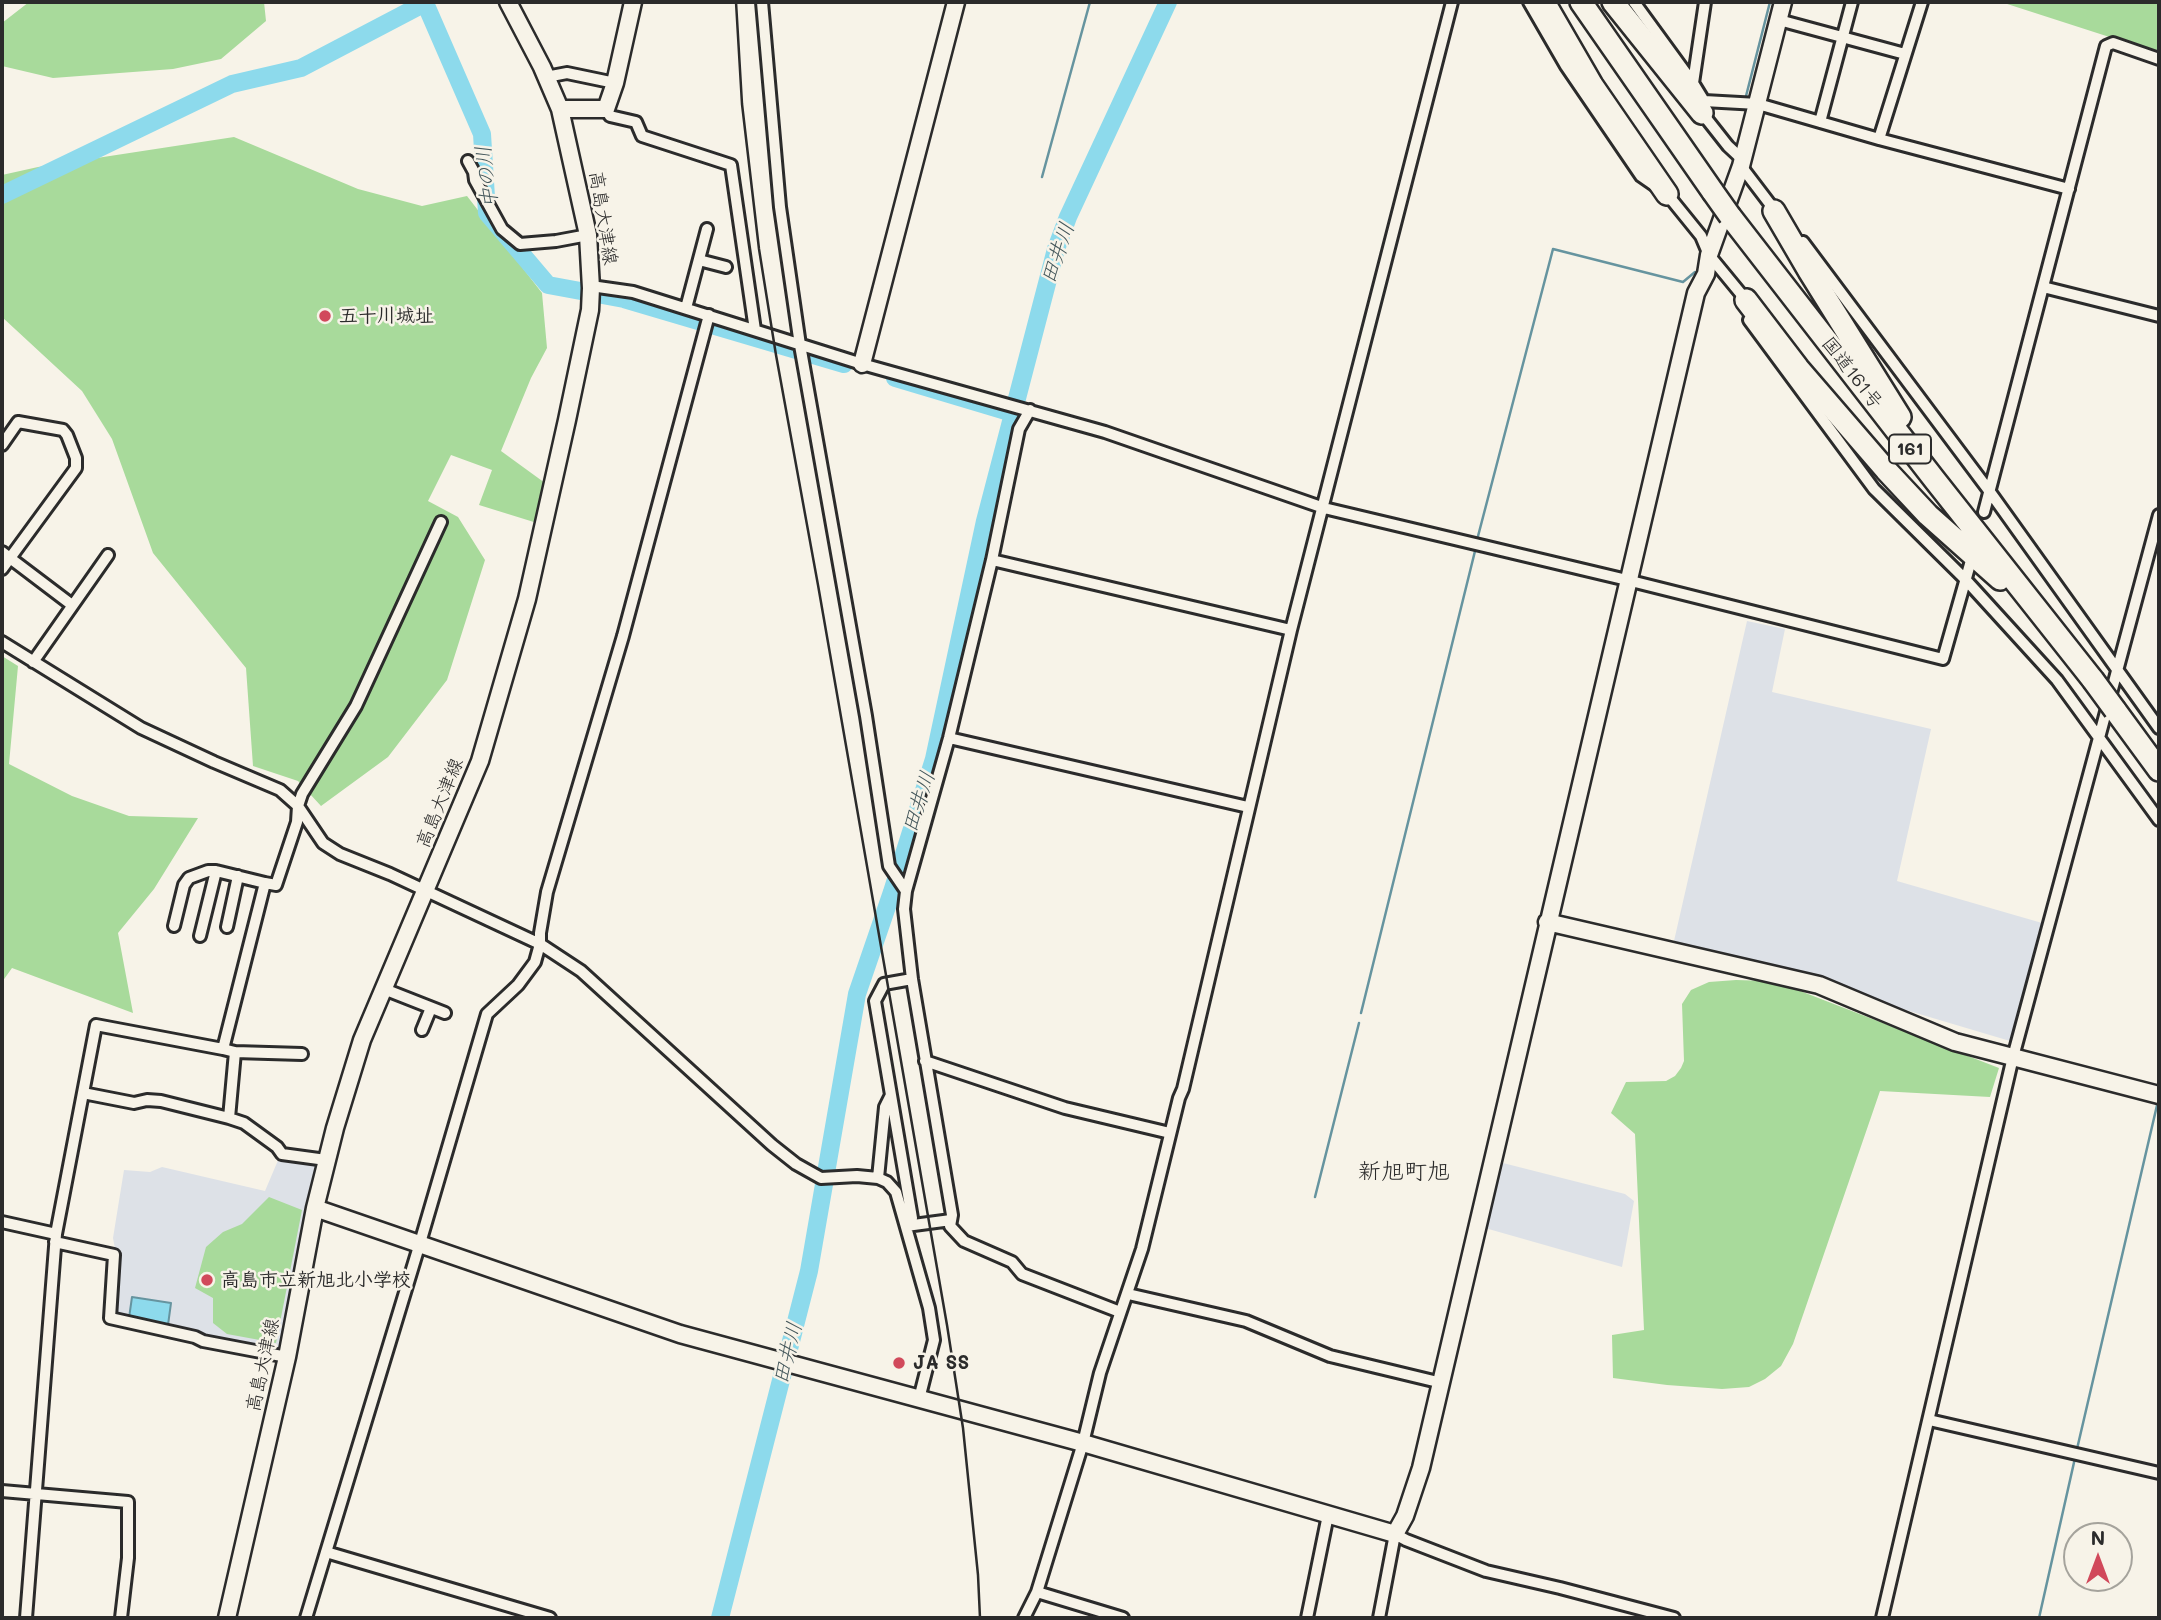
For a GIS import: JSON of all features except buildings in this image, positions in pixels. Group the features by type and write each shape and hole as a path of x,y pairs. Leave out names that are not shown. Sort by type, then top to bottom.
{"highway":[{"path":"1544,2 1592,85 1667,194"},
{"name":"国道161号","path":"1581,2 1730,216 1934,480 2094,680 2159,770"},
{"path":"1613,2 1703,107"},
{"path":"1774,211 1910,433 2026,584 2055,631"},
{"path":"1746,300 1798,368 1894,479 1928,515 2055,631"}],"street":[{"name":"高島大津線","path":"227,1618 287,1357 326,1160 362,1040 480,761 506,676 541,541 581,355 591,290 588,235 560,109 508,2"},
{"path":"634,2 615,83 606,109 610,116 636,122 642,136 731,165 755,330"},
{"path":"762,2 780,207 800,345 866,716 889,866 904,888"},
{"path":"862,364 956,2"},
{"path":"1024,1618 1037,1592 1083,1443 1100,1373 1142,1249 1170,1133 1184,1089 1291,630 1452,2"},
{"path":"1530,2 1566,66 1641,176 1667,194 1701,236 1709,255 1746,300 1742,312 1874,489 1965,579 2057,680 2159,820"},
{"path":"1634,2 1693,83 1703,107 1774,211 1789,224 1990,492 2159,728"},
{"path":"1693,83 1705,2"},
{"path":"1379,1618 1395,1534 1405,1516 1421,1468 1442,1383 1696,293 1706,274 1709,255 1742,163 1783,2"},
{"path":"1820,122 1852,2"},
{"path":"1879,139 1922,2"},
{"path":"1779,20 1905,54"},
{"path":"1984,512 2106,46 2113,43 2159,59"},
{"path":"546,77 567,73 615,83"},
{"path":"1703,107 1758,104 2069,189"},
{"path":"560,109 606,109"},
{"path":"468,161 475,180 502,229 520,244 588,235"},
{"path":"686,308 707,229"},
{"path":"699,260 726,267"},
{"path":"2043,287 2159,316"},
{"path":"591,290 633,292 862,364 1105,432 1324,508 1943,659 1970,564"},
{"path":"306,1618 487,1014 518,985 535,962 547,892 619,648 709,315"},
{"path":"1030,410 1019,429 992,560 948,738 904,888 904,909 912,979 950,1226 964,1241 1012,1262 1022,1274 1120,1312"},
{"path":"2,445 18,422 63,430 76,458 76,468 6,555 2,569"},
{"path":"1882,1618 2013,1058 2159,515"},
{"path":"174,926 184,885 189,878 216,871 276,885 297,822 302,794 356,706 442,522"},
{"path":"6,555 72,606"},
{"path":"33,662 108,555"},
{"path":"992,560 1291,630"},
{"path":"2,642 141,728 280,790 298,806 323,843 341,854 540,944 581,971 796,1164 821,1178 878,1178 887,1182 896,1192 929,1308 934,1340 919,1399"},
{"path":"948,738 1248,807"},
{"path":"200,936 216,871"},
{"path":"227,927 238,876"},
{"path":"223,1049 265,883"},
{"path":"1548,922 1819,985 1955,1042 2159,1095"},
{"path":"906,1226 912,1218 876,1001 884,984 912,979"},
{"path":"384,989 445,1013"},
{"path":"422,1030 431,1008"},
{"path":"26,1618 56,1238 96,1025 235,1052 302,1054"},
{"path":"229,1118 235,1052"},
{"path":"925,1061 1065,1108 1170,1133"},
{"path":"83,1093 134,1103 161,1101 229,1118 244,1123 277,1147 282,1154 326,1160"},
{"path":"878,1178 885,1107 891,1095"},
{"path":"316,1208 680,1334 1083,1443 1395,1534 1486,1571 1674,1618"},
{"path":"906,1226 951,1220"},
{"path":"2,1222 114,1255 110,1318 203,1341 287,1357"},
{"path":"1128,1294 1246,1321 1330,1356 1442,1383"},
{"path":"1928,1420 2159,1473"},
{"path":"2,1491 128,1502 128,1558 121,1618"},
{"path":"1307,1618 1328,1515"},
{"path":"326,1552 550,1618"},
{"path":"1037,1592 1123,1618"}],"shaded area":[{"path":"1747,621 1785,629 1772,692 1931,729 1897,881 2042,923 2010,1041 1674,941"},
{"name":"高島市立新旭北小学校","path":"279,1158 320,1164 283,1349 275,1350 202,1336 126,1319 118,1313 115,1308 119,1252 115,1249 113,1238 124,1170 150,1172 162,1167 265,1191"},
{"path":"1499,1162 1625,1194 1634,1201 1622,1267 1485,1228"}],"green space":[{"path":"29,2 264,2 266,21 221,59 173,69 53,78 2,66 2,23"},
{"path":"2001,2 2159,2 2159,53"},
{"path":"234,137 358,189 422,206 467,196 542,293 547,348 531,378 501,451 545,483 537,523 479,505 492,470 451,455 428,501 458,517 485,560 447,680 388,757 321,806 298,781 253,766 246,668 153,553 112,439 82,391 2,317 2,175"},
{"path":"2,656 18,666 9,764 72,796 129,816 198,818 154,889 118,933 133,1013 12,968 2,982"},
{"path":"1767,981 1790,987 1999,1068 1990,1097 1880,1091 1793,1344 1781,1366 1765,1379 1749,1387 1722,1389 1613,1378 1612,1335 1644,1330 1635,1134 1611,1113 1626,1082 1666,1081 1675,1076 1681,1068 1684,1061 1682,1004 1691,990 1709,982"},
{"path":"269,1197 302,1210 276,1343 227,1334 213,1323 213,1298 195,1288 206,1247 223,1232 242,1224"}],"water":[{"path":"132,1297 171,1303 168,1325 129,1318"}],"waterway":[{"path":"1042,177 1090,2"},
{"name":"田井川","path":"720,1618 809,1271 857,994 934,759 985,521 1056,249 1068,217 1168,2"},
{"path":"1745,100 1770,2"},
{"name":"中の川","path":"2,195 232,84 301,68 425,3 482,134 487,213 548,285 624,299 844,364"},
{"path":"1477,540 1553,249 1683,282 1695,272"},
{"name":"中の川","path":"895,378 1012,413"},
{"path":"1361,1013 1476,547"},
{"path":"1315,1197 1359,1023"},
{"path":"2077,1449 2158,1101"},
{"path":"2039,1618 2075,1458"}],"railway":[{"path":"736,2 742,104 759,249 947,1325 963,1428 980,1618"}],"place":[{"name":"五十川城址","path":"325,316"},
{"name":"高島市立新旭北小学校","path":"207,1280"},
{"name":"JA SS","path":"899,1363"}],"district":[{"name":"新旭町旭","path":"1404,1172"}]}
